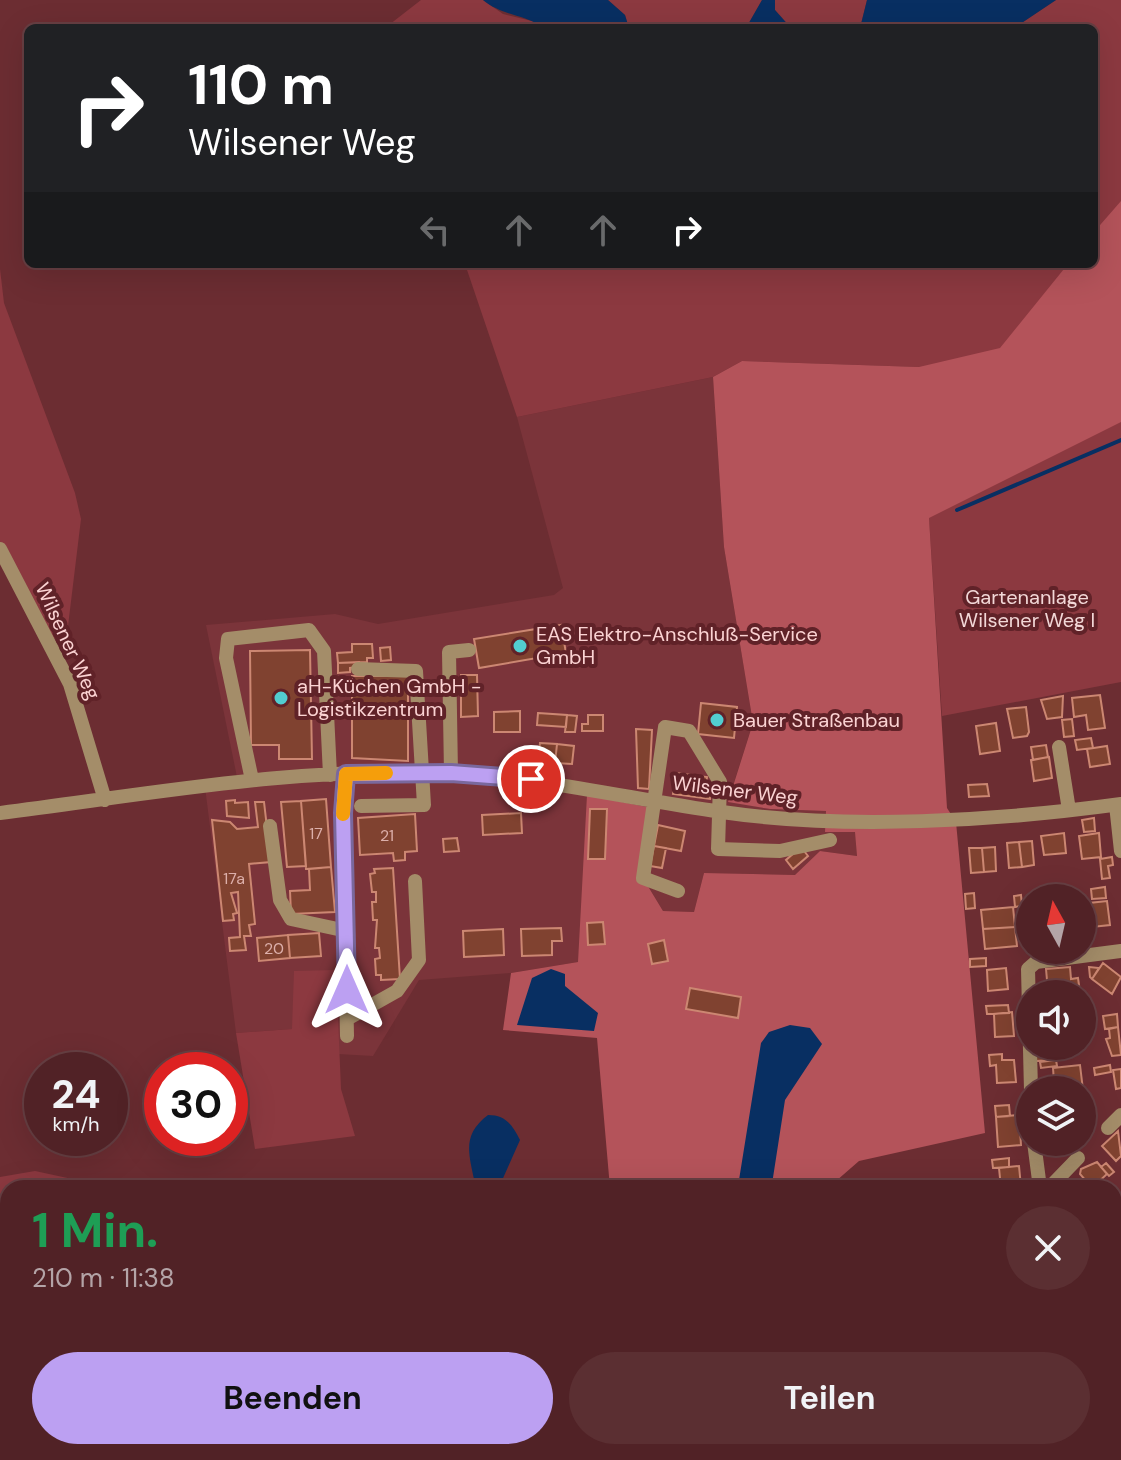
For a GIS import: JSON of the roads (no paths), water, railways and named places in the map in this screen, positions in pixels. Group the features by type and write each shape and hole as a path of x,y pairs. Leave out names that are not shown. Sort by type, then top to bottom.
{"street":[{"name":"Wilsener Weg","path":"0,549 70,684 105,800"},
{"path":"252,780 226,658 228,639 309,630 324,651 330,775"},
{"path":"451,773 449,652 469,650"},
{"path":"358,669 416,671 424,805 361,806"},
{"path":"678,891 643,878 665,727 689,731 720,782 718,849 780,851 830,840"},
{"path":"1059,747 1069,810"},
{"name":"Wilsener Weg","path":"0,813 252,780 422,773 557,782 721,812 825,820 953,818 1119,805"},
{"path":"346,774 343,813 347,1036"},
{"path":"1119,805 1121,851"},
{"path":"270,826 280,900 291,919 347,931"},
{"path":"347,1019 397,991 419,960 415,881"},
{"path":"1031,1076 1028,969 1036,962 1121,951"},
{"path":"1108,1128 1121,1115"},
{"path":"1036,1156 1039,1180"},
{"path":"1057,1180 1078,1158"}],"water":[{"path":"483,0 608,0 625,15 628,24 536,24"},
{"path":"762,0 775,0 775,10 787,24 748,24"},
{"path":"867,0 1056,0 1020,24 861,24"},
{"path":"551,969 565,974 565,986 598,1013 594,1031 517,1025 532,978"},
{"path":"790,1025 810,1028 822,1044 785,1100 773,1180 739,1180 761,1043 769,1032"},
{"path":"488,1115 499,1117 514,1129 520,1140 502,1180 474,1179 469,1144 480,1122"}],"waterway":[{"path":"957,510 1121,440"}],"place":[{"name":"EAS Elektro-Anschluß-Service GmbH","path":"520,646"},
{"name":"aH-Küchen GmbH - Logistikzentrum","path":"281,698"},
{"name":"Bauer Straßenbau","path":"717,720"}],"park label":[{"name":"Gartenanlage Wilsener Weg I","path":"1027,608"}]}
